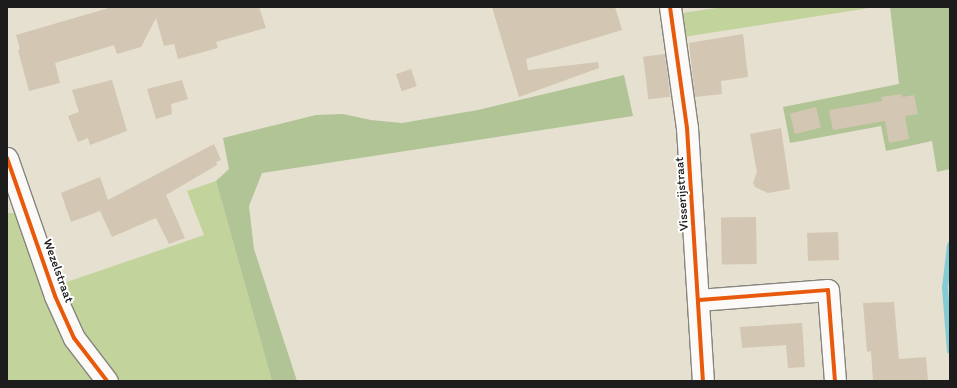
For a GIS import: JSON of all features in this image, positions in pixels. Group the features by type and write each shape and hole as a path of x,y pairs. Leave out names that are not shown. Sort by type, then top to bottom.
{"street":[{"name":"Visserijstraat","path":"670,7 686,128 703,381"},
{"name":"Wezelstraat","path":"7,158 55,296 74,338 107,381"},
{"path":"698,300 828,290 836,381"}],"green space":[{"path":"724,7 876,7 683,37 681,13"},
{"path":"890,7 950,7 950,169 937,172 932,141 886,151 881,126 790,143 783,107 899,84"},
{"path":"624,75 633,116 262,173 249,206 254,249 297,381 272,381 216,181 229,169 223,138 316,115 343,114 371,120 402,123 478,110"},
{"path":"216,181 272,381 113,381 90,349 68,306 64,283 204,235 187,191"},
{"path":"7,213 18,213 100,381 7,381"}],"building":[{"path":"112,7 259,7 266,28 216,42 218,48 178,59 174,44 164,46 156,18 141,47 117,54 114,45 55,63 60,83 29,91 18,50 20,49 16,35"},
{"path":"492,7 615,7 622,30 526,59 528,70 598,62 599,68 519,97"},
{"path":"743,34 748,77 721,81 722,94 695,97 689,43"},
{"path":"665,54 670,97 648,99 643,57"},
{"path":"411,69 417,86 402,91 396,74"},
{"path":"112,80 127,131 90,145 88,138 78,142 68,116 79,112 72,90"},
{"path":"182,80 188,99 171,104 172,114 156,119 147,89"},
{"path":"902,94 902,97 914,95 918,114 905,116 909,139 889,143 885,121 833,130 829,110 882,101 881,97"},
{"path":"816,107 821,127 795,134 790,114"},
{"path":"781,128 790,189 768,193 755,187 753,183 757,172 750,134"},
{"path":"214,144 221,160 216,162 217,165 166,195 185,238 169,244 156,218 112,237 100,211 71,222 61,193 100,177 108,200"},
{"path":"756,217 757,264 722,265 721,218"},
{"path":"838,232 839,260 808,261 807,233"},
{"path":"894,302 899,359 926,357 928,381 873,381 871,351 867,352 863,303"},
{"path":"802,323 805,367 788,368 786,345 742,348 740,327"}],"waterway":[{"path":"950,245 945,288 950,351"}],"cycle path":[{"path":"670,7 687,128 703,381"},
{"path":"7,158 55,296 74,338 107,381"},
{"path":"698,300 828,290 835,381"}]}
